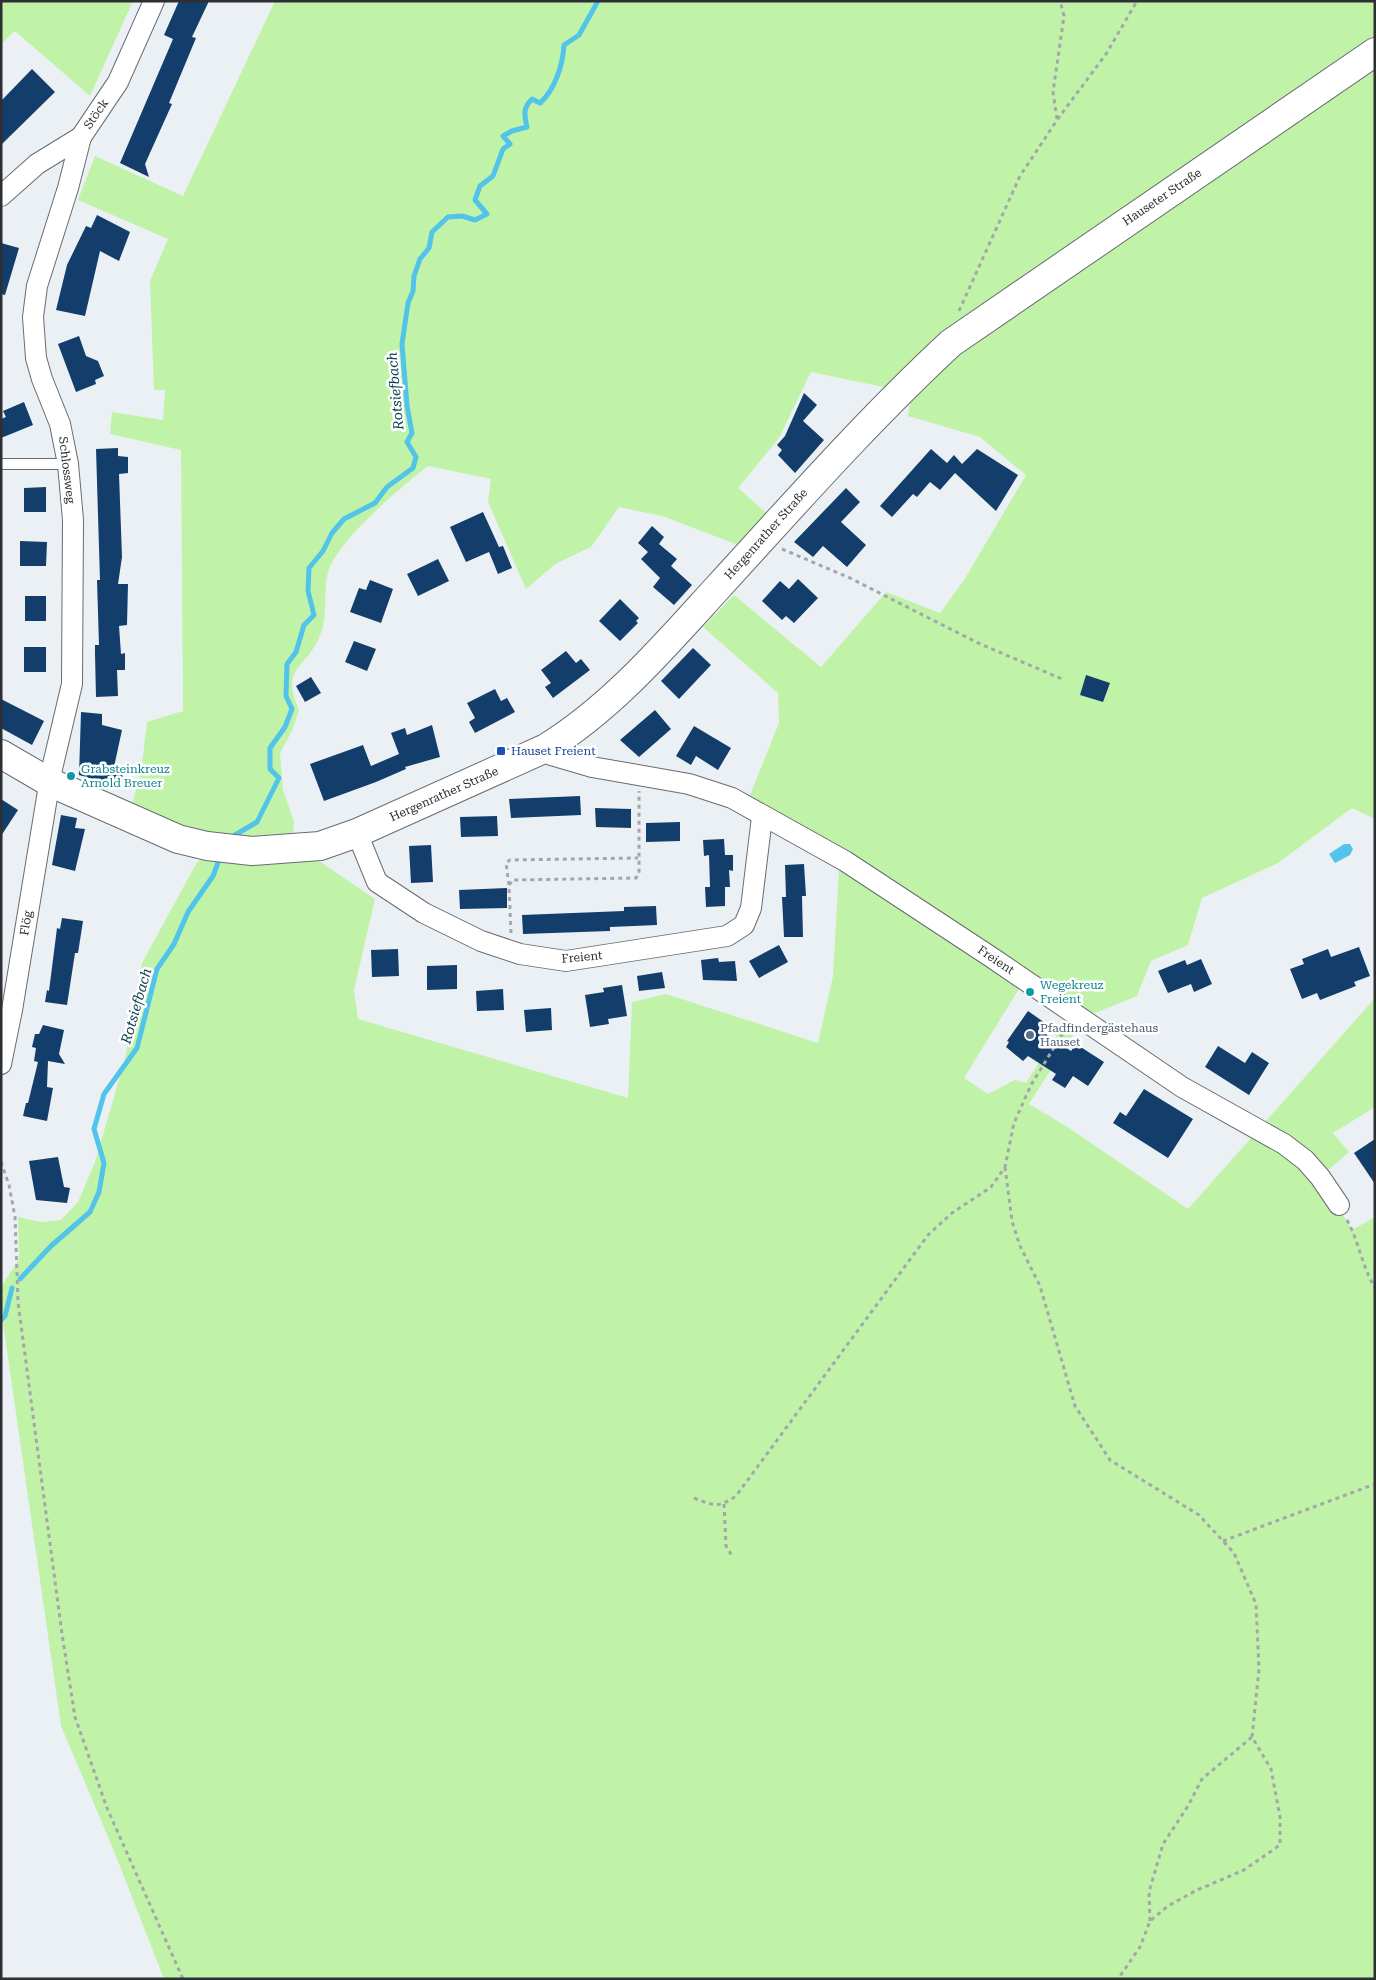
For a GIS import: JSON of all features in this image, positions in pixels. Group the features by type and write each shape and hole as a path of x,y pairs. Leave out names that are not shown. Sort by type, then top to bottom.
{"street":[{"name":"Stöck","path":"1,196 37,164 81,137 118,82 154,1"},
{"name":"Hauseter Straße","path":"906,384 950,343 1375,52"},
{"name":"Schlossweg","path":"49,782 72,684 73,520 68,464 60,424 36,358 33,317 37,286 68,188 81,137"},
{"name":"Hergenrather Straße","path":"1,754 49,782 178,838 207,846 252,852 288,850 320,846 357,833 546,748 562,738 614,697 906,384"},
{"name":"Freient","path":"546,748 551,755 592,768 689,784 732,798 762,817 845,862 991,957 1182,1087 1284,1144 1304,1160 1320,1177 1339,1204"},
{"name":"Flög","path":"1,1064 12,1010 49,782"},
{"name":"Freient","path":"357,833 377,882 424,913 481,941 512,952 566,961 727,936 744,925 752,908 762,817"}],"lane":[{"path":"1,464 68,464"}],"path":[{"path":"1057,120 1053,92 1064,16 1060,1"},
{"path":"950,343 960,310 1020,176 1057,120 1106,54 1137,1"},
{"path":"764,537 780,548 850,578 978,643 1062,679"},
{"path":"509,886 512,880 636,878 639,874 640,776"},
{"path":"512,952 506,863 510,860 638,858"},
{"path":"1075,1015 1031,1086 1014,1123 1005,1167 1012,1221 1020,1246 1040,1286 1075,1406 1110,1460 1199,1515 1234,1553 1256,1604 1259,1669 1252,1737 1271,1769 1280,1817 1280,1845 1244,1870 1195,1891 1168,1906 1150,1921"},
{"path":"1,1162 9,1185 15,1217 19,1312 62,1634 75,1717 107,1808 183,1979"},
{"path":"694,1498 713,1506 724,1504 736,1496 928,1235 952,1214 990,1187 1005,1167"},
{"path":"1339,1204 1352,1230 1362,1264 1375,1288"},
{"path":"1223,1541 1375,1484"},
{"path":"724,1504 726,1546 732,1556"},
{"path":"1118,1979 1140,1947 1150,1921 1149,1892 1163,1844 1188,1806 1202,1779 1252,1737"}],"green space":[{"path":"1,1 133,1 90,96 15,31 1,44"},
{"path":"275,1 1375,1 1375,819 1352,808 1278,863 1202,898 1188,945 1151,961 1137,996 1085,1017 840,852 750,795 779,723 778,693 703,627 734,595 821,667 886,592 940,613 964,580 1026,475 980,437 908,416 911,395 883,387 811,372 779,438 738,488 769,515 741,546 662,516 619,507 591,547 555,564 526,589 488,502 491,479 428,466 385,502 354,533 341,549 327,577 325,616 321,632 312,650 293,678 292,686 299,710 292,731 280,753 283,790 294,821 293,839 258,842 194,832 132,804 141,773 147,722 183,711 181,450 110,434 112,412 163,420 165,390 154,390 150,281 168,239 78,200 95,156 183,196"},
{"path":"213,855 261,861 319,861 375,899 354,990 358,1019 628,1098 632,1002 666,994 818,1043 833,976 839,868 1022,984 964,1078 988,1094 1015,1080 1026,1083 1065,1022 1076,1030 1029,1104 1066,1126 1188,1209 1375,998 1375,1107 1333,1133 1349,1152 1320,1177 1352,1230 1375,1217 1375,1979 164,1979 114,1851 61,1726 1,1309 1,1287 19,1259 18,1217 41,1222 61,1220 78,1202 95,1162 125,1059 142,963 197,862"}],"water":[{"path":"1344,844 1350,844 1353,849 1350,855 1335,863 1329,854"}],"building":[{"path":"179,1 209,1 192,37 196,38 169,103 172,104 145,164 149,177 120,163 173,39 164,35"},
{"path":"32,69 55,92 1,145 1,101"},
{"path":"97,215 130,232 119,261 100,251 85,316 56,310 67,265 86,226 91,228"},
{"path":"1,243 19,248 5,295 1,294"},
{"path":"79,336 86,356 98,361 104,376 95,380 96,384 76,392 58,344"},
{"path":"804,393 817,405 803,421 824,440 795,473 778,455 782,450 777,445 785,436"},
{"path":"24,402 33,425 1,438 1,419 6,417 3,411"},
{"path":"118,448 118,456 128,457 128,473 119,474 122,557 118,584 128,584 127,625 119,626 121,654 125,653 125,670 117,670 118,696 96,697 95,645 99,645 97,580 100,580 96,449"},
{"path":"931,449 947,463 954,455 962,464 977,449 1018,475 996,511 955,473 940,490 930,482 917,497 913,494 892,517 880,506"},
{"path":"46,487 46,512 24,512 24,488"},
{"path":"846,488 860,502 841,522 866,545 847,567 823,546 813,557 794,542"},
{"path":"483,512 499,547 503,546 512,568 498,574 489,552 466,562 450,527"},
{"path":"652,526 664,537 659,544 677,559 671,566 692,585 674,605 653,587 660,578 641,559 648,552 638,543"},
{"path":"20,541 47,542 46,566 20,566"},
{"path":"438,559 449,581 418,596 407,574"},
{"path":"798,579 818,598 794,623 786,616 782,620 762,601 780,581 789,589"},
{"path":"370,580 393,589 381,623 350,612 359,588 366,590"},
{"path":"25,596 46,596 46,621 25,621"},
{"path":"620,599 639,618 636,621 638,623 620,641 599,621"},
{"path":"354,641 376,649 367,671 345,662"},
{"path":"24,647 46,647 46,672 24,672"},
{"path":"693,648 711,665 679,699 661,681"},
{"path":"566,651 576,663 581,659 590,670 553,698 545,687 551,683 541,670"},
{"path":"1086,675 1110,683 1103,702 1080,695"},
{"path":"311,677 321,693 305,702 296,686"},
{"path":"495,689 501,701 507,698 515,712 475,733 469,722 475,718 467,703"},
{"path":"1,699 44,721 32,745 1,728"},
{"path":"655,710 671,729 639,757 620,740"},
{"path":"81,712 102,714 102,725 122,730 114,767 124,770 120,787 79,775"},
{"path":"432,725 440,757 405,767 406,769 376,782 324,801 310,764 363,745 371,766 399,754 391,733 405,728 407,735"},
{"path":"694,726 731,748 718,770 696,756 691,765 676,756"},
{"path":"580,796 581,815 511,818 509,799"},
{"path":"1,799 18,810 1,836"},
{"path":"595,808 631,809 631,828 596,827"},
{"path":"61,815 77,818 75,828 85,829 75,871 52,865"},
{"path":"497,816 498,836 461,837 460,817"},
{"path":"680,822 680,841 646,842 646,823"},
{"path":"724,839 725,855 733,855 733,871 729,870 730,887 725,887 725,906 706,907 705,887 710,887 709,855 704,856 703,840"},
{"path":"431,845 433,882 411,883 409,846"},
{"path":"804,864 806,896 802,896 803,937 784,937 782,897 786,897 785,865"},
{"path":"507,888 507,908 460,909 459,890"},
{"path":"656,906 657,925 610,927 610,931 523,934 522,915 624,911 624,907"},
{"path":"62,918 83,921 78,953 75,953 67,1005 45,1002 47,990 49,991 57,928 60,929"},
{"path":"779,945 788,962 759,978 749,961"},
{"path":"1359,947 1370,976 1354,982 1356,986 1320,1000 1317,993 1302,999 1290,969 1304,964 1302,959 1328,949 1331,957"},
{"path":"398,949 399,976 372,977 371,950"},
{"path":"718,958 719,962 735,961 737,981 703,980 701,960"},
{"path":"1201,959 1212,984 1194,992 1191,984 1168,993 1158,971 1185,960 1187,965"},
{"path":"457,965 457,989 427,990 427,966"},
{"path":"662,972 665,988 639,991 637,976"},
{"path":"622,985 627,1016 608,1019 609,1024 590,1027 585,995 604,992 603,988"},
{"path":"503,989 504,1010 477,1011 476,991"},
{"path":"551,1008 552,1030 526,1032 524,1010"},
{"path":"1028,1011 1048,1025 1043,1032 1071,1051 1076,1044 1104,1062 1088,1086 1073,1076 1065,1088 1052,1080 1056,1074 1028,1056 1023,1061 1006,1047 1009,1042 1007,1041"},
{"path":"43,1025 64,1030 59,1054 65,1064 48,1061 47,1087 53,1088 47,1121 23,1116 38,1062 34,1061 36,1048 32,1047 35,1034 39,1034"},
{"path":"1218,1046 1245,1063 1252,1052 1269,1063 1249,1095 1205,1067"},
{"path":"1144,1089 1193,1119 1168,1158 1113,1123 1120,1112 1126,1116"},
{"path":"1375,1139 1375,1184 1354,1153"},
{"path":"58,1157 64,1187 70,1188 67,1203 36,1200 29,1161"}],"waterway":[{"name":"Rotsiefbach","path":"230,838 257,822 279,778 270,769 270,748 285,727 292,709 286,696 287,664 296,652 304,625 314,615 308,591 309,568 323,551 332,533 344,519 375,503 387,487 413,468 416,457 407,442 412,433 407,406 402,344 408,303 413,291 414,276 420,259 429,248 432,232 448,217 462,216 475,220 487,214 475,200 480,186 493,176 503,149 510,144 503,136 512,131 527,127 525,115 527,105 532,99 540,103 550,91 560,68 564,45 579,35 598,1"},
{"name":"Rotsiefbach","path":"20,1279 51,1246 90,1212 99,1192 104,1163 94,1129 104,1094 137,1048 157,969 174,944 188,912 213,876 219,860"},
{"name":"Rotsiefbach","path":"1,1320 5,1316 12,1288"}],"place":[{"name":"Hauset Freient","path":"501,751"},
{"name":"Grabsteinkreuz Arnold Breuer","path":"71,776"},
{"name":"Wegekreuz Freient","path":"1030,992"},
{"name":"Pfadfindergästehaus Hauset","path":"1030,1035"}]}
